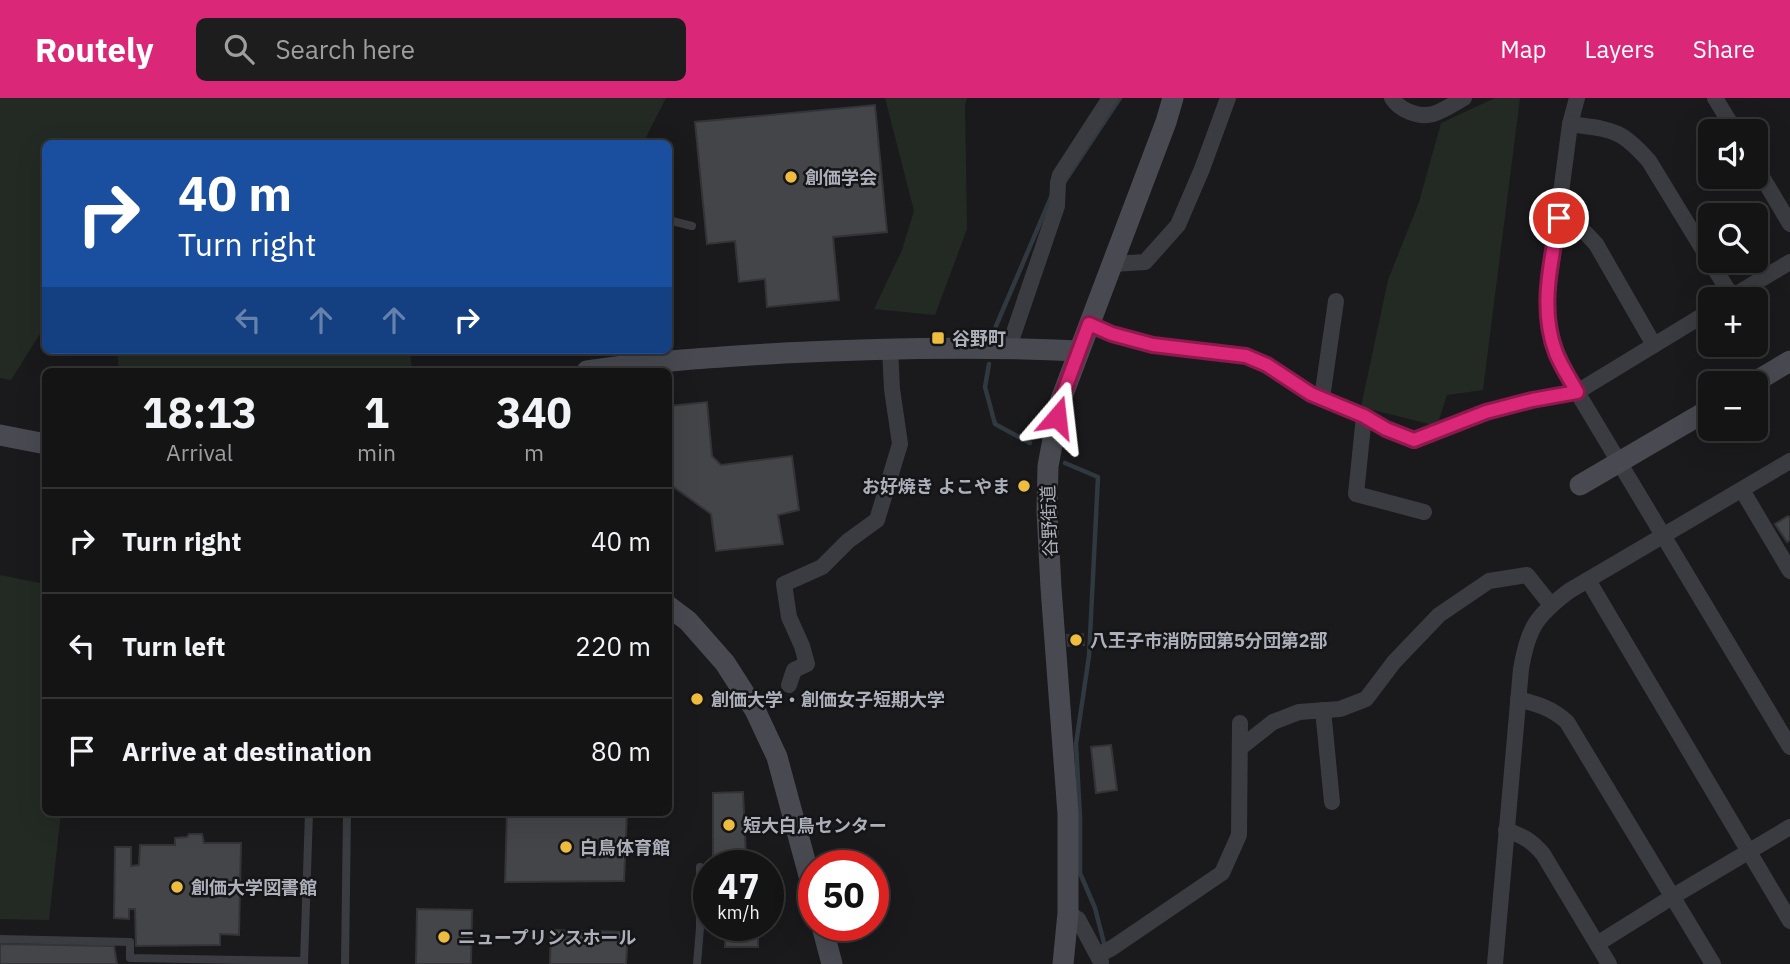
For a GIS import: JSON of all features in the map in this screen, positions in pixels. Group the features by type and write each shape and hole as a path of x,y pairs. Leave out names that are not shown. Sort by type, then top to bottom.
{"street":[{"path":"1009,347 1056,206 1060,175 1110,98"},
{"name":"谷野街道","path":"1063,964 1068,913 1068,814 1051,588 1047,487 1053,432 1060,402 1173,98"},
{"path":"1113,264 1145,262 1178,225 1228,98"},
{"path":"1392,98 1409,113 1431,115 1464,98"},
{"path":"1715,98 1728,119"},
{"path":"1574,99 1547,300 1548,325 1556,353 1790,747"},
{"path":"1570,124 1613,130 1632,141 1649,161 1723,287"},
{"path":"1768,187 1790,224"},
{"path":"1559,218 1577,225 1596,244 1654,345"},
{"path":"1748,287 1790,262"},
{"path":"1322,398 1336,301"},
{"path":"1089,324 1112,334 1153,345 1246,356 1267,365 1311,394 1414,440 1486,412 1577,392 1698,318"},
{"path":"598,368 624,361 890,349 1009,347 1079,351"},
{"path":"789,685 794,670 807,664 789,617 784,584 822,567 848,541 877,520 900,444 892,389 890,349"},
{"path":"1768,374 1790,361"},
{"path":"1364,416 1356,494 1424,512"},
{"path":"1580,485 1698,416"},
{"path":"0,435 42,443"},
{"path":"1495,964 1521,669 1525,647 1535,623 1551,605 1588,580 1790,461"},
{"path":"1742,490 1790,571"},
{"path":"1240,748 1273,722 1299,712 1339,709 1366,699 1394,662 1438,615 1489,581 1527,575 1551,605"},
{"path":"1588,580 1790,921"},
{"path":"672,609 688,621 725,663 755,710 777,757 802,850"},
{"path":"1518,699 1547,707 1567,722 1713,964"},
{"path":"1323,710 1332,802"},
{"path":"1068,913 1078,919 1103,955 1222,873 1239,835 1240,723"},
{"path":"1597,944 1790,827"},
{"path":"1506,830 1525,837 1543,854 1609,964"},
{"path":"826,941 832,964"}],"lane":[{"path":"672,221 692,226"},
{"path":"0,939 131,942 130,958 304,962 309,816"},
{"path":"345,964 347,816"},
{"path":"697,964 699,941"}],"shaded area":[{"path":"0,98 666,98 645,140 42,140 42,331 11,380 0,378"},
{"path":"885,98 967,98 967,229 935,315 874,309 902,250 914,211"},
{"path":"1495,98 1520,98 1483,390 1447,395 1437,426 1361,407 1388,280 1419,202 1441,123"},
{"path":"117,354 410,354 412,368 119,368"},
{"path":"0,575 42,583 42,816 61,816 49,920 0,919"}],"building":[{"name":"創価学会","path":"875,105 887,232 833,237 839,300 767,307 765,279 739,282 735,241 707,244 695,122"},
{"path":"707,402 712,456 721,465 792,456 799,510 778,515 783,544 716,551 711,514 672,486 672,406"},
{"path":"1788,516 1790,540 1787,542 1775,524"},
{"name":"八王子市消防団第5分団第2部","path":"1083,634 1084,645 1068,646 1067,635"},
{"path":"1111,745 1117,790 1096,793 1091,747"},
{"name":"短大白鳥センター","path":"743,792 746,850 713,850 713,793"},
{"name":"白鳥体育館","path":"507,816 627,816 624,881 505,882"},
{"name":"創価大学図書館","path":"189,834 202,834 204,843 241,843 239,935 220,934 220,945 136,946 135,909 129,909 129,919 114,918 115,847 131,847 131,866 139,865 140,845 175,845 175,838 187,837"},
{"name":"ニュープリンスホール","path":"417,909 472,910 471,964 416,964"},
{"path":"551,930 628,932 626,964 550,964"},
{"path":"725,941 758,941 758,947 725,947"},
{"path":"0,944 114,946 117,964 0,964"}],"waterway":[{"path":"1063,184 1120,98"},
{"path":"994,336 1052,195"},
{"path":"989,364 985,387 995,424 1030,443"},
{"path":"1065,463 1098,477 1089,656 1076,744 1080,873 1095,908 1105,947"}],"place":[{"name":"創価学会","path":"791,177"},
{"name":"谷野町","path":"938,338"},
{"name":"お好焼き よこやま","path":"1024,486"},
{"name":"八王子市消防団第5分団第2部","path":"1076,640"},
{"name":"創価大学・創価女子短期大学","path":"697,699"},
{"name":"短大白鳥センター","path":"729,825"},
{"name":"白鳥体育館","path":"566,847"},
{"name":"創価大学図書館","path":"177,887"},
{"name":"ニュープリンスホール","path":"444,937"}],"route":[{"path":"1057,417 1089,324 1112,334 1153,345 1246,356 1267,365 1311,394 1414,440 1486,412 1577,392 1556,353 1548,325 1547,300 1559,218"}]}
